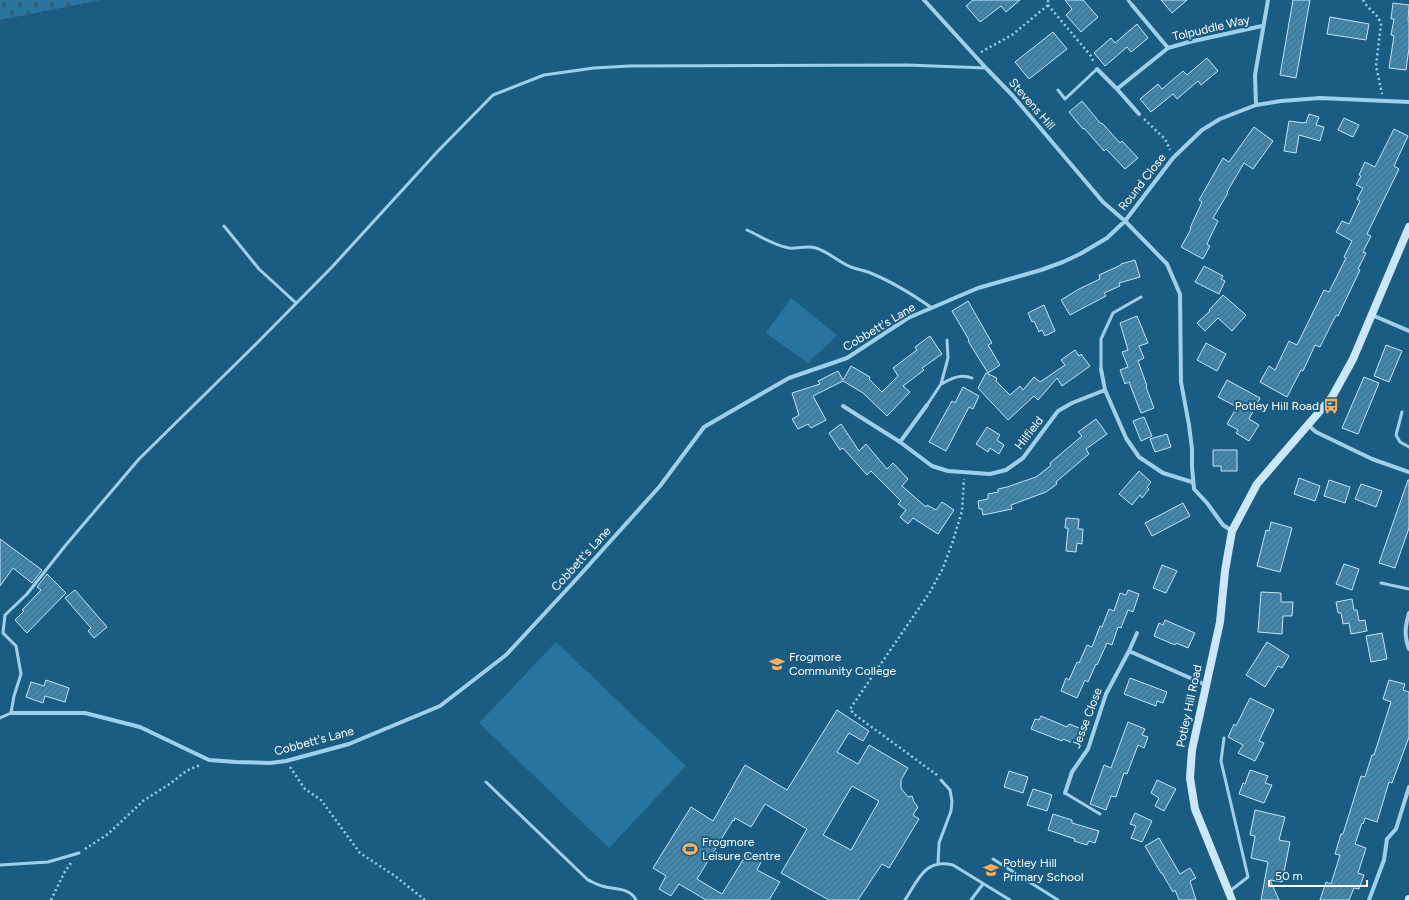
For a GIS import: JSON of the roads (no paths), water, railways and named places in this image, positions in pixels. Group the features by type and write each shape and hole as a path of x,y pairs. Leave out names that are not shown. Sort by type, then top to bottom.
{"street":[{"name":"Stevens Hill","path":"924,0 1013,96 1103,202 1125,221"},
{"path":"1256,105 1255,75 1262,26 1268,0"},
{"path":"1132,5 1168,48"},
{"name":"Tolpuddle Way","path":"1117,89 1168,48 1262,26"},
{"path":"1097,68 1139,114"},
{"name":"Round Close","path":"1192,482 1192,449 1181,382 1180,294 1167,264 1125,221 1173,158 1202,130 1220,119 1256,105 1281,100 1320,98 1409,102"},
{"name":"Cobbett's Lane","path":"11,713 86,712 140,727 209,760 270,763 286,761 349,744 440,706 506,655 660,486 704,427 789,378 847,358 908,318 985,286 1063,262 1080,254 1107,238 1125,221"},
{"name":"Potley Hill Road","path":"1232,900 1196,809 1190,778 1192,750 1220,622 1225,571 1232,531 1258,484 1332,397 1353,359 1409,227"},
{"path":"1372,315 1409,331"},
{"path":"1101,369 1105,390 1126,438 1139,456 1164,474 1192,482 1194,488 1223,525 1232,531"},
{"name":"Hilfield","path":"843,406 900,442 932,466 948,471 990,474 1006,470 1023,458 1058,411 1072,403 1105,390"},
{"path":"900,442 927,405"},
{"path":"1307,425 1316,432 1372,459 1409,472"},
{"path":"1409,613 1405,626 1406,640 1409,649"},
{"name":"Jesse Close","path":"1065,793 1072,772 1088,749 1106,694 1137,633"},
{"path":"1129,650 1206,685"},
{"path":"1369,900 1384,860 1387,839 1396,829 1409,787"}],"lane":[{"path":"1128,0 1132,5"},
{"path":"0,718 11,713 14,696 21,674 16,646 3,633 5,615 27,594 65,546 139,459 296,304 493,95 544,75 594,68 629,66 907,65 986,68"},
{"path":"1058,90 1065,99 1097,68"},
{"path":"224,226 259,269 296,304"},
{"path":"747,230 782,247 791,248 802,246 815,248 826,252 850,267 868,272 894,284 932,308"},
{"path":"1101,369 1101,339 1113,313 1141,297"},
{"path":"927,405 941,384 948,358 947,340"},
{"path":"941,384 955,377 967,376 972,378"},
{"path":"1402,412 1396,435 1400,442 1409,447"},
{"path":"1381,583 1409,588"},
{"path":"1224,738 1221,761 1248,877 1229,892"},
{"path":"938,864 939,843 951,811 952,801 950,790 941,780"},
{"path":"486,782 588,880 601,886 625,890 634,895 636,900"},
{"path":"1065,793 1100,814"},
{"path":"0,865 48,862 79,853"},
{"path":"993,859 1058,900"},
{"path":"905,900 925,870 932,865 942,862 953,865 1010,900"},
{"path":"970,900 983,884"}],"place":[{"name":"Potley Hill Road","path":"1331,406"},
{"name":"Frogmore Community College","path":"777,664"},
{"name":"Frogmore Leisure Centre","path":"690,849"},
{"name":"Potley Hill Primary School","path":"991,870"}]}
